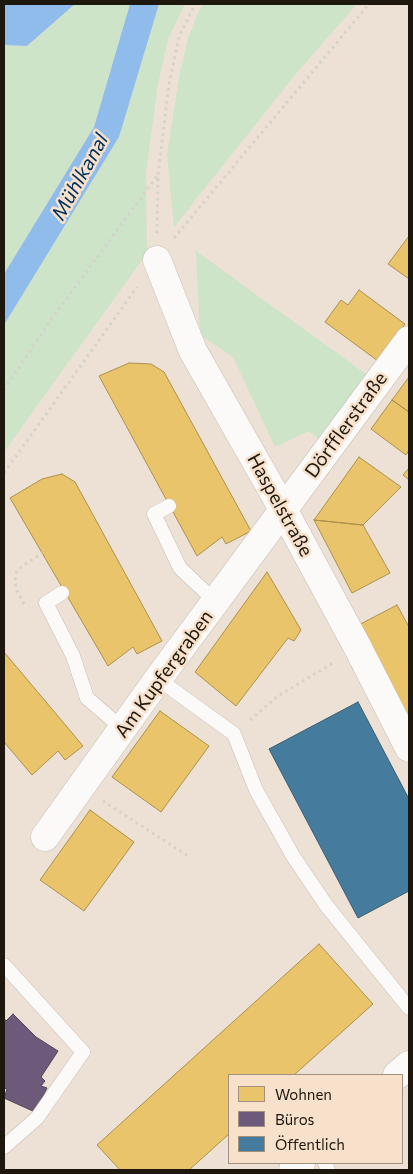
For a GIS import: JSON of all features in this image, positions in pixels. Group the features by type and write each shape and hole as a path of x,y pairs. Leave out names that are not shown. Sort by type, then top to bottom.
{"street":[{"name":"Haspelstraße","path":"157,260 193,351 284,510 409,748"},
{"name":"Dörfflerstraße","path":"284,510 409,340"},
{"name":"Am Kupfergraben","path":"45,838 158,679 284,510"},
{"path":"398,1074 409,1064"}],"lane":[{"path":"170,506 154,514 180,568 216,602"},
{"path":"62,593 46,603 73,656 87,698 123,729"},
{"path":"158,679 234,734 256,790 293,856 326,906 409,1008"},
{"path":"4,965 83,1052 37,1118 4,1147"}],"path":[{"path":"157,260 158,174 168,84 178,37 195,4"},
{"path":"4,473 157,260 369,4"},
{"path":"4,390 50,321 158,174"},
{"path":"234,734 278,696 358,648"},
{"path":"83,786 118,812 188,856"}],"green space":[{"path":"75,4 130,4 94,127 4,274 4,45 28,46"},
{"path":"159,4 185,4 168,39 158,84 146,172 147,253 4,452 4,325 119,137"},
{"path":"202,4 357,4 294,76 174,227 167,155 179,77 188,38"},
{"path":"196,251 370,377 323,442 309,431 275,447 233,357 200,335"}],"water":[{"path":"4,4 75,4 27,46 4,45"},
{"name":"Mühlkanal","path":"130,4 159,4 119,137 4,325 4,274 94,127"}],"building: Wohnen":[{"path":"409,236 409,279 388,264"},
{"path":"359,290 405,324 378,361 325,322 341,300 348,305"},
{"path":"129,363 151,364 164,372 251,531 226,544 222,537 197,556 99,376"},
{"path":"409,377 409,412 392,400"},
{"path":"392,400 409,412 409,450 406,455 371,429"},
{"path":"359,457 401,487 363,525 314,520"},
{"path":"409,468 409,480 403,475"},
{"path":"62,474 75,482 162,641 137,654 133,647 108,666 10,498 42,479"},
{"path":"314,520 363,525 390,573 352,593"},
{"path":"267,572 301,630 294,641 288,638 236,706 195,672"},
{"path":"397,605 409,627 409,734 353,628"},
{"path":"4,652 83,746 65,760 58,751 32,775 4,742"},
{"path":"160,711 209,746 161,812 112,777"},
{"path":"90,810 134,842 84,911 40,880"},
{"path":"319,944 373,1004 295,1074 228,1074 228,1135 189,1170 120,1170 97,1145"}],"building: Büros":[{"path":"13,1014 36,1037 58,1051 41,1077 45,1081 41,1086 47,1088 35,1112 4,1098 7,1089 4,1088 4,1018 6,1021"}],"building: Öffentlich":[{"path":"358,702 409,799 409,891 358,918 269,749"}]}
